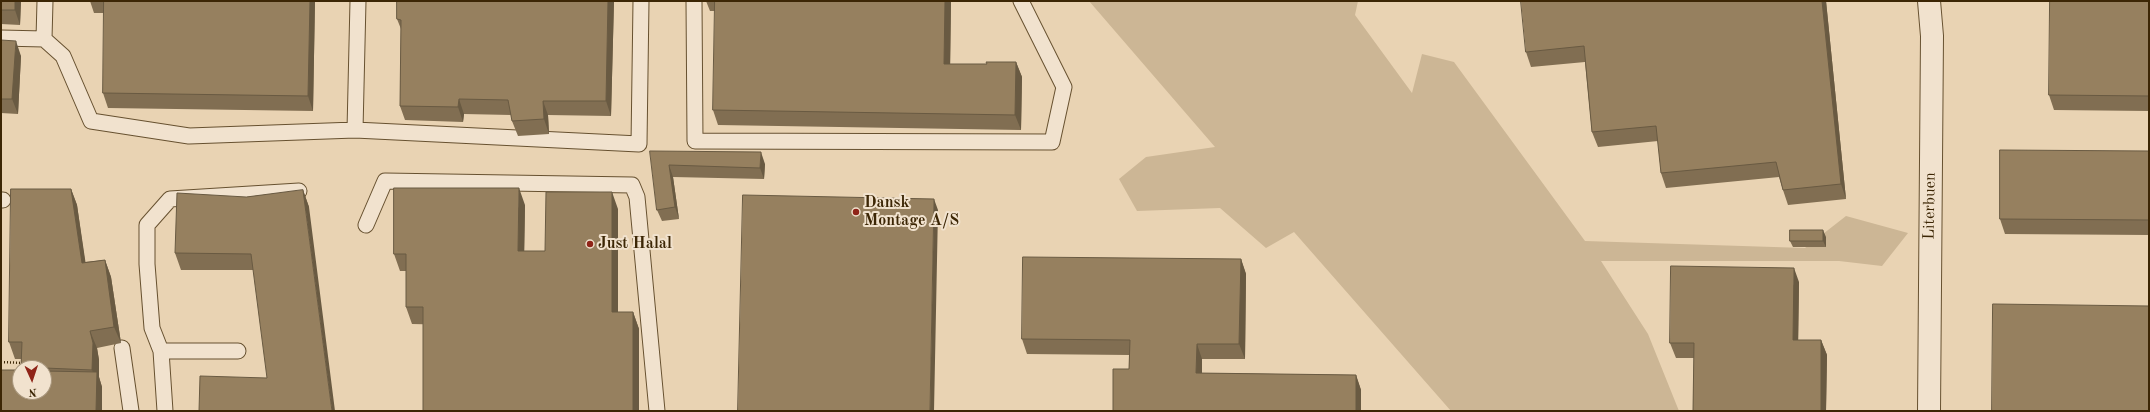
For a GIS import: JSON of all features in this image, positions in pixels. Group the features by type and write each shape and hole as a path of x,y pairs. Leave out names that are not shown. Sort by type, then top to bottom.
{"street":[{"name":"Literbuen","path":"1929,1 1932,36 1929,411"}],"lane":[{"path":"44,39 45,1"},
{"path":"355,130 358,1"},
{"path":"1,38 44,39 63,56 91,121 189,136 355,130 639,144 641,1"},
{"path":"694,1 695,141 1052,142 1064,87 1021,1"},
{"path":"366,224 385,181 632,185 637,197 657,411"},
{"path":"165,411 161,351 152,328 147,264 148,224 170,200 299,191"},
{"path":"122,348 131,411"},
{"path":"161,351 238,351"}],"path":[{"path":"1,362 12,363"}],"shaded area":[{"path":"1089,1 1358,1 1355,15 1412,93 1422,54 1454,62 1585,241 1805,248 1846,216 1908,233 1882,266 1839,261 1601,261 1648,334 1679,411 1451,411 1294,232 1266,248 1220,208 1137,211 1119,179 1146,157 1215,147"}],"building":[{"path":"1,1 15,1 15,10 1,10"},
{"path":"104,1 310,1 308,96 103,93"},
{"path":"397,1 608,1 606,101 543,101 544,119 512,121 508,100 459,99 458,107 400,106 401,20 397,19"},
{"path":"715,1 945,1 944,64 1016,62 1015,115 713,110"},
{"path":"1521,1 1822,1 1841,184 1783,190 1776,162 1661,173 1656,126 1592,132 1584,46 1526,52"},
{"path":"2050,1 2149,1 2149,96 2049,95"},
{"path":"1,40 16,41 12,99 1,99"},
{"path":"2000,150 2149,151 2149,220 2000,219"},
{"path":"650,151 761,152 760,168 669,165 675,207 657,210"},
{"path":"394,188 519,188 518,251 545,251 546,192 612,192 612,312 633,312 633,411 423,411 423,307 406,307 406,254 394,254"},
{"path":"11,189 71,189 82,263 105,260 114,327 90,331 93,343 92,370 52,368 52,360 21,360 22,342 9,342"},
{"path":"303,190 332,411 199,411 200,376 267,378 251,254 175,253 177,193 246,197"},
{"path":"743,195 934,199 930,411 738,411"},
{"path":"1790,230 1823,230 1823,241 1790,241"},
{"path":"1023,257 1241,259 1239,344 1197,344 1196,373 1356,375 1356,411 1113,411 1113,369 1129,369 1130,340 1022,339"},
{"path":"1671,266 1794,268 1793,340 1821,340 1821,411 1693,411 1694,343 1670,343"},
{"path":"1993,304 2149,306 2149,411 1992,411"},
{"path":"1,370 12,370 12,400 52,400 52,371 97,372 96,411 1,411"}],"place":[{"name":"Dansk Montage A/S","path":"856,212"},
{"name":"Just Halal","path":"590,244"}]}
